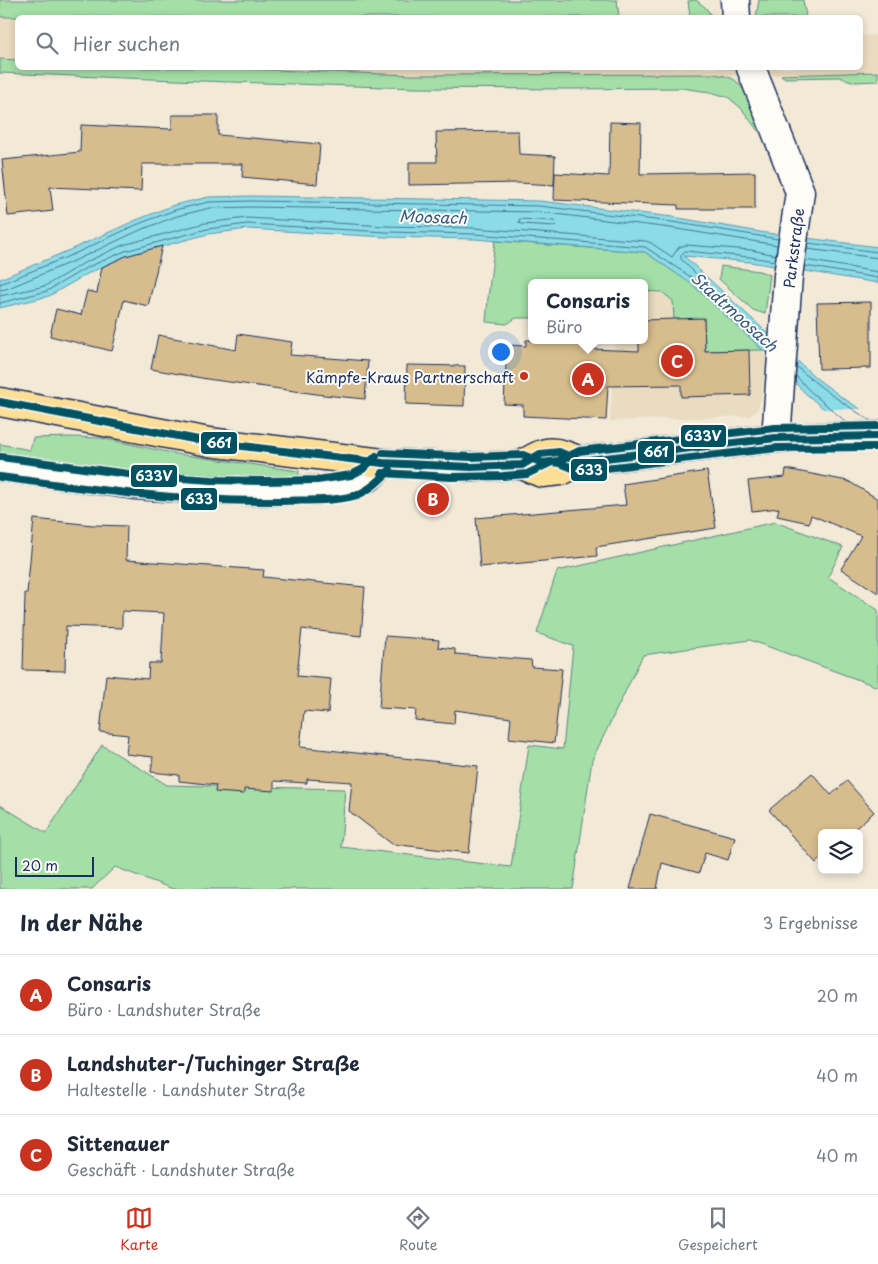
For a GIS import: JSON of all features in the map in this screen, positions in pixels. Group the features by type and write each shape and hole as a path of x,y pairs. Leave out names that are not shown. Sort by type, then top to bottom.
{"main road":[{"path":"0,402 209,442 383,463 471,467 522,465 540,454 557,452 580,461 776,438 831,437 877,440"}],"street":[{"path":"735,0 736,15"},
{"name":"Parkstraße","path":"752,70 800,192 788,276 776,438"},
{"path":"0,467 135,485 265,491 318,490 354,485 369,478 383,463"}],"shaded area":[{"path":"0,17 15,17 15,60 0,59"},
{"path":"878,35 878,72 772,75 413,75 271,70 863,70 863,36"},
{"path":"620,250 727,315 763,350 767,361 761,399 757,410 750,416 610,421 615,344 648,344 648,279 641,279"}],"green space":[{"path":"0,0 617,0 619,15 15,15 15,17 0,17"},
{"path":"696,0 706,8 711,15 690,15 688,1"},
{"path":"759,0 803,0 806,15 756,15"},
{"path":"0,59 15,60 15,70 271,70 413,75 715,74 732,78 742,87 752,105 761,131 758,131 741,108 728,97 710,92 681,88 415,88 0,73"},
{"path":"878,72 878,81 855,82 839,77 785,78 781,75"},
{"path":"495,241 645,252 693,285 763,350 705,351 704,319 674,319 673,301 662,292 648,291 648,279 528,279 528,318 516,318 507,324 486,322"},
{"path":"721,266 759,271 770,275 765,314 753,310 719,279"},
{"path":"33,438 101,438 177,454 299,471 298,481 191,478 0,455 0,444 30,450"},
{"path":"775,522 843,547 828,577 878,610 878,687 750,640 643,655 592,760 573,889 173,889 115,867 92,889 0,889 0,805 46,833 102,745 167,785 345,789 341,847 511,867 529,745 563,749 573,646 537,633 557,571"}],"water":[{"path":"252,196 540,201 673,217 766,233 878,247 878,283 750,262 684,256 816,378 873,417 847,428 805,393 763,350 693,285 645,252 474,239 386,237 248,229 208,234 126,256 89,273 49,296 0,308 0,279 174,205 209,197"}],"pier":[{"path":"820,409 865,409 878,417 878,452 845,431"}],"building":[{"path":"172,115 218,115 218,135 320,144 317,184 242,177 243,164 142,164 141,191 50,187 53,211 8,216 2,160 80,152 81,125 172,129"},
{"path":"610,122 641,123 640,174 755,172 755,209 678,209 678,205 554,200 555,173 609,176"},
{"path":"518,131 519,154 555,156 554,185 519,183 409,185 409,162 437,162 436,132"},
{"path":"162,246 148,306 124,300 112,351 50,336 56,309 81,315 87,291 97,293 102,267 126,256"},
{"path":"871,302 871,368 819,369 817,303"},
{"path":"704,318 705,351 749,350 750,395 681,397 681,385 608,386 606,420 523,416 523,405 504,404 507,345 526,346 526,340 528,340 528,344 590,344 590,349 639,351 639,344 648,344 648,320"},
{"path":"238,334 292,342 290,355 368,361 365,399 207,379 151,369 158,335 236,350"},
{"path":"407,365 465,366 464,406 406,404"},
{"path":"786,469 848,481 878,499 878,593 841,569 861,536 811,515 809,523 777,516 779,508 752,511 748,481 785,477"},
{"path":"707,471 716,528 596,547 597,556 480,567 476,518 626,505 623,484"},
{"path":"34,519 93,525 127,526 126,560 264,570 263,577 365,587 361,636 302,629 297,676 331,679 328,713 304,711 300,747 478,766 469,853 392,844 349,811 352,782 307,779 307,783 274,781 274,791 244,789 244,794 215,792 216,785 179,781 179,775 151,772 153,757 126,754 128,735 100,732 106,675 148,679 149,663 161,663 164,613 122,611 122,628 66,626 65,671 23,670 25,593 27,593"},
{"path":"385,636 439,640 438,647 455,649 455,654 531,660 532,667 562,669 554,743 509,738 511,718 455,710 454,724 415,720 416,710 379,708"},
{"path":"812,773 831,795 847,781 874,812 855,829 818,829 818,861 816,863 769,810"},
{"path":"650,814 735,837 728,860 705,853 699,873 662,863 657,889 630,889"}],"transit line":[{"name":"661","path":"0,402 209,442 383,463 471,467 522,465 540,454 559,452 580,461 776,438 878,436"},
{"name":"633V","path":"383,453 471,457 523,455 543,463 558,461 579,451 775,428 878,426"},
{"name":"633","path":"382,473 451,477 503,476 527,474 552,462 580,471 777,448 875,447"},
{"name":"633V","path":"1,457 136,475 265,481 317,480 351,475 363,469 376,456"},
{"name":"633","path":"0,477 105,491 210,500 310,501 339,499 357,495 371,488 390,470"}],"place":[{"name":"Sittenauer","path":"677,361"},
{"name":"Kämpfe-Kraus Partnerschaft","path":"524,376"},
{"name":"Consaris","path":"588,379"},
{"name":"Landshuter-/Tuchinger Straße","path":"433,499"}],"water label":[{"name":"Moosach","path":"433,216"},
{"name":"Stadtmoosach","path":"735,311"}]}
